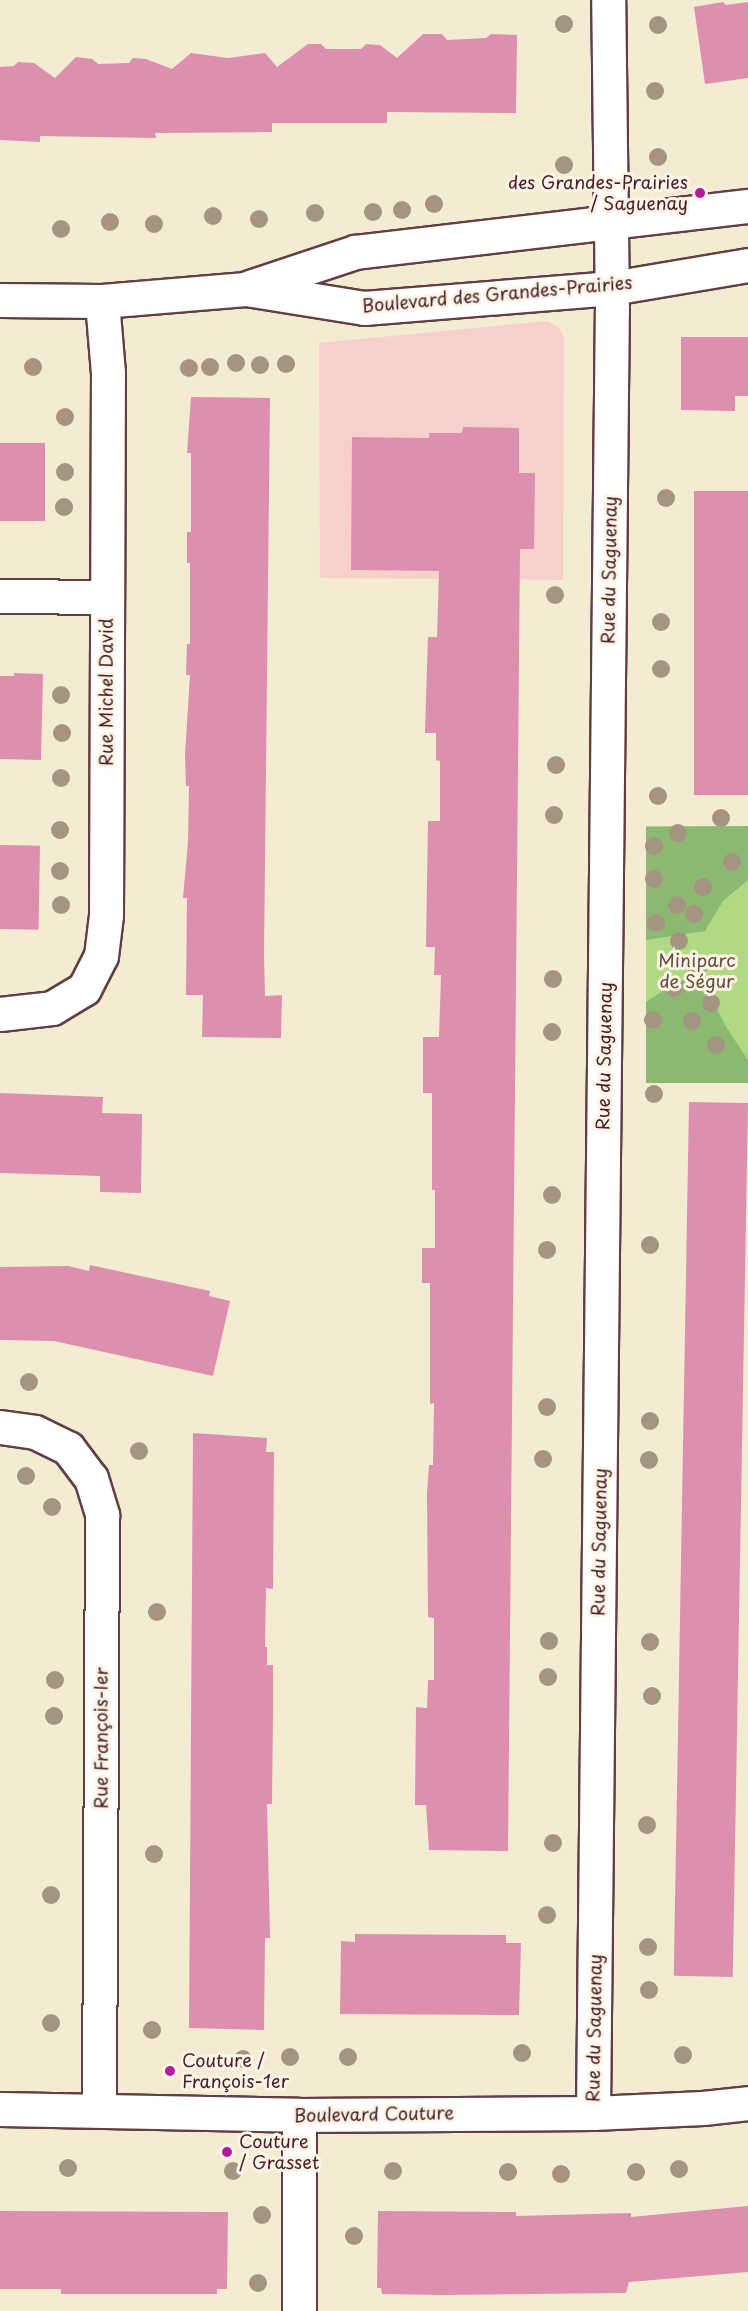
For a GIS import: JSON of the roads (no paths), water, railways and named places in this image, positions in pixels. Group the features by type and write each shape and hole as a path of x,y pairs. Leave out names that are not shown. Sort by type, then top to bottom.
{"street":[{"name":"Rue du Saguenay","path":"593,2112 612,288 608,176 608,0"},
{"name":"Boulevard des Grandes-Prairies","path":"246,289 355,252 748,206"},
{"name":"Boulevard des Grandes-Prairies","path":"0,300 102,301 246,289 364,308 612,288 748,265"},
{"name":"Rue Michel David","path":"0,1014 52,1008 84,989 101,956 106,915 108,374 102,301"},
{"path":"0,596 107,597"},
{"name":"Rue François-Ier","path":"0,1427 35,1432 68,1448 91,1478 102,1515 99,2110"},
{"name":"Boulevard Couture","path":"0,2109 299,2115 593,2112 703,2108 748,2103"},
{"path":"299,2115 299,2311"}],"place":[{"name":"des Grandes-Prairies / Saguenay","path":"700,193"},
{"name":"Couture / François-1er","path":"170,2071"},
{"name":"Couture / Grasset","path":"227,2152"}],"park label":[{"name":"Miniparc de Ségur","path":"697,971"}]}
